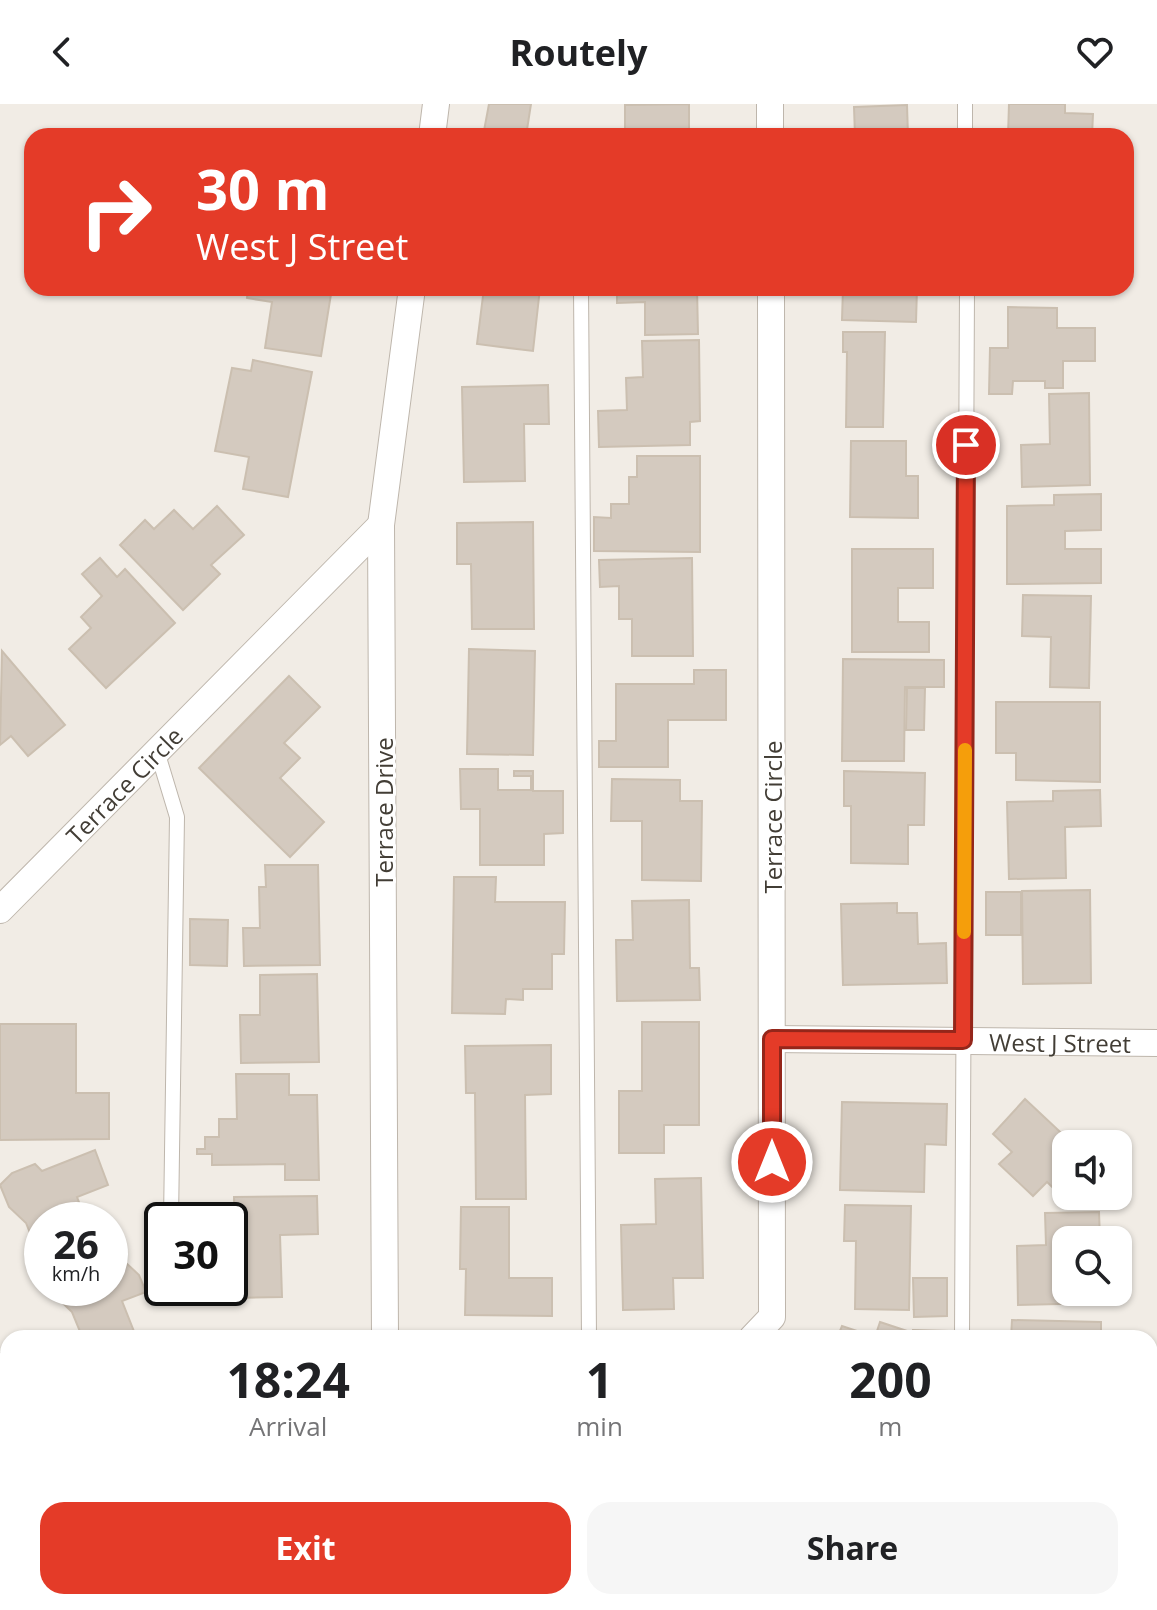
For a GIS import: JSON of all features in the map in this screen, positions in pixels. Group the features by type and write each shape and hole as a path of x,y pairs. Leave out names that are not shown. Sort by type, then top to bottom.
{"street":[{"path":"433,128 436,104"},
{"path":"770,104 770,128"},
{"name":"Terrace Drive","path":"385,1330 381,525 411,296"},
{"name":"Terrace Circle","path":"760,1330 772,1317 771,296"},
{"name":"Terrace Circle","path":"0,910 381,525"},
{"name":"West J Street","path":"772,1039 1157,1043"}],"lane":[{"path":"965,104 965,128"},
{"path":"581,296 589,1330"},
{"path":"962,1330 967,296"},
{"path":"157,751 177,817 171,1202"}],"building":[{"path":"489,104 531,104 527,128 484,128"},
{"path":"689,104 689,128 625,128 625,105"},
{"path":"1009,104 1065,104 1065,113 1093,114 1092,128 1008,128"},
{"path":"907,105 908,128 855,128 854,107"},
{"path":"331,296 321,356 265,348 272,302 247,298"},
{"path":"483,296 539,296 533,351 477,344"},
{"path":"617,296 697,296 698,334 645,335 645,302 617,303"},
{"path":"843,296 917,296 916,322 842,320"},
{"path":"1008,307 1057,308 1057,328 1095,328 1095,361 1063,361 1063,388 1045,388 1045,381 1013,381 1012,394 989,394 990,348 1008,348"},
{"path":"843,332 885,332 883,427 846,427 847,352 843,352"},
{"path":"699,340 700,421 690,422 690,445 599,447 598,411 627,410 626,378 643,377 642,341"},
{"path":"253,360 312,372 288,497 243,489 249,457 215,451 232,368 251,371"},
{"path":"548,385 549,424 524,424 525,481 464,482 462,387"},
{"path":"1089,393 1090,485 1022,487 1021,445 1050,444 1049,394"},
{"path":"851,441 906,441 906,476 918,476 918,518 850,517"},
{"path":"637,456 700,456 700,552 594,551 594,517 611,518 611,504 629,504 629,477 637,477"},
{"path":"1101,494 1101,530 1065,531 1065,549 1101,549 1101,583 1007,584 1007,506 1054,505 1054,495"},
{"path":"217,506 244,535 211,565 220,574 183,610 120,545 145,520 154,529 174,510 193,529"},
{"path":"533,522 534,629 472,629 471,564 457,564 457,523"},
{"path":"852,549 933,549 933,588 898,588 898,622 929,622 929,652 852,652"},
{"path":"100,558 117,577 125,569 175,623 106,688 69,649 91,628 81,617 102,596 82,574"},
{"path":"692,558 693,656 632,656 632,619 619,619 619,586 600,587 599,560"},
{"path":"1023,595 1091,596 1089,688 1050,687 1051,637 1022,636"},
{"path":"469,649 535,651 533,755 467,754"},
{"path":"2,651 65,725 28,756 11,736 0,745"},
{"path":"843,659 944,660 944,687 905,687 904,761 842,761"},
{"path":"694,670 726,670 726,720 668,720 668,767 599,767 599,741 616,741 616,684 694,684"},
{"path":"289,676 320,707 284,743 300,758 280,778 324,822 290,857 199,768"},
{"path":"907,688 925,688 924,730 906,730"},
{"path":"996,702 1100,702 1100,782 1016,780 1016,753 996,753"},
{"path":"460,769 498,769 498,790 531,790 531,776 514,776 514,771 533,771 533,791 563,791 563,833 544,834 544,865 480,865 480,809 461,809"},
{"path":"844,771 925,773 924,825 908,825 908,864 851,863 851,806 844,806"},
{"path":"612,779 680,780 680,801 702,801 701,881 642,880 642,821 611,821"},
{"path":"1100,790 1101,826 1065,827 1066,878 1009,879 1007,802 1053,801 1053,791"},
{"path":"265,865 318,865 320,965 244,966 243,928 260,928 259,887 266,887"},
{"path":"454,877 496,877 495,902 565,902 564,954 552,954 552,989 523,989 523,1000 506,999 505,1014 452,1013"},
{"path":"1090,890 1091,983 1023,984 1022,891"},
{"path":"986,892 1021,892 1021,935 986,935"},
{"path":"689,900 690,968 699,968 700,1000 617,1001 616,940 633,940 632,901"},
{"path":"897,903 897,913 917,913 918,944 946,943 947,983 843,985 841,904"},
{"path":"190,919 228,920 227,966 190,965"},
{"path":"317,974 319,1062 241,1063 240,1015 260,1015 260,975"},
{"path":"642,1022 699,1022 699,1125 664,1125 664,1153 619,1153 619,1091 642,1091"},
{"path":"0,1024 76,1024 76,1093 109,1093 109,1139 0,1140"},
{"path":"551,1045 551,1094 525,1095 526,1199 476,1199 475,1093 466,1093 465,1046"},
{"path":"236,1074 289,1074 289,1095 317,1095 319,1180 285,1180 285,1164 212,1165 212,1154 197,1154 197,1149 205,1149 205,1137 219,1137 219,1119 237,1119"},
{"path":"1025,1099 1058,1130 1052,1130 1052,1187 1047,1182 1033,1196 999,1164 1012,1152 993,1134"},
{"path":"842,1102 947,1104 946,1145 925,1144 924,1192 840,1190"},
{"path":"95,1150 108,1185 77,1197 79,1202 24,1202 24,1221 9,1207 0,1185 12,1173 35,1164 42,1171"},
{"path":"701,1178 703,1278 673,1278 674,1309 623,1310 621,1225 656,1224 655,1179"},
{"path":"317,1196 318,1234 280,1235 282,1297 248,1298 248,1202 234,1202 234,1197"},
{"path":"845,1205 911,1206 909,1310 855,1309 856,1241 844,1241"},
{"path":"461,1207 509,1207 509,1278 552,1278 552,1316 465,1315 466,1269 460,1269"},
{"path":"1099,1212 1100,1226 1052,1226 1052,1304 1018,1305 1017,1246 1046,1245 1045,1213"},
{"path":"128,1265 139,1275 144,1293 128,1299"},
{"path":"913,1278 947,1278 947,1316 914,1317"},
{"path":"66,1306 124,1306 133,1330 79,1330 72,1312"},
{"path":"1012,1320 1101,1322 1101,1330 1011,1330"},
{"path":"880,1322 904,1330 877,1330"}],"slow traffic":[{"path":"964,932 965,750"}],"route":[{"path":"772,1162 772,1039 963,1040 966,445"}]}
